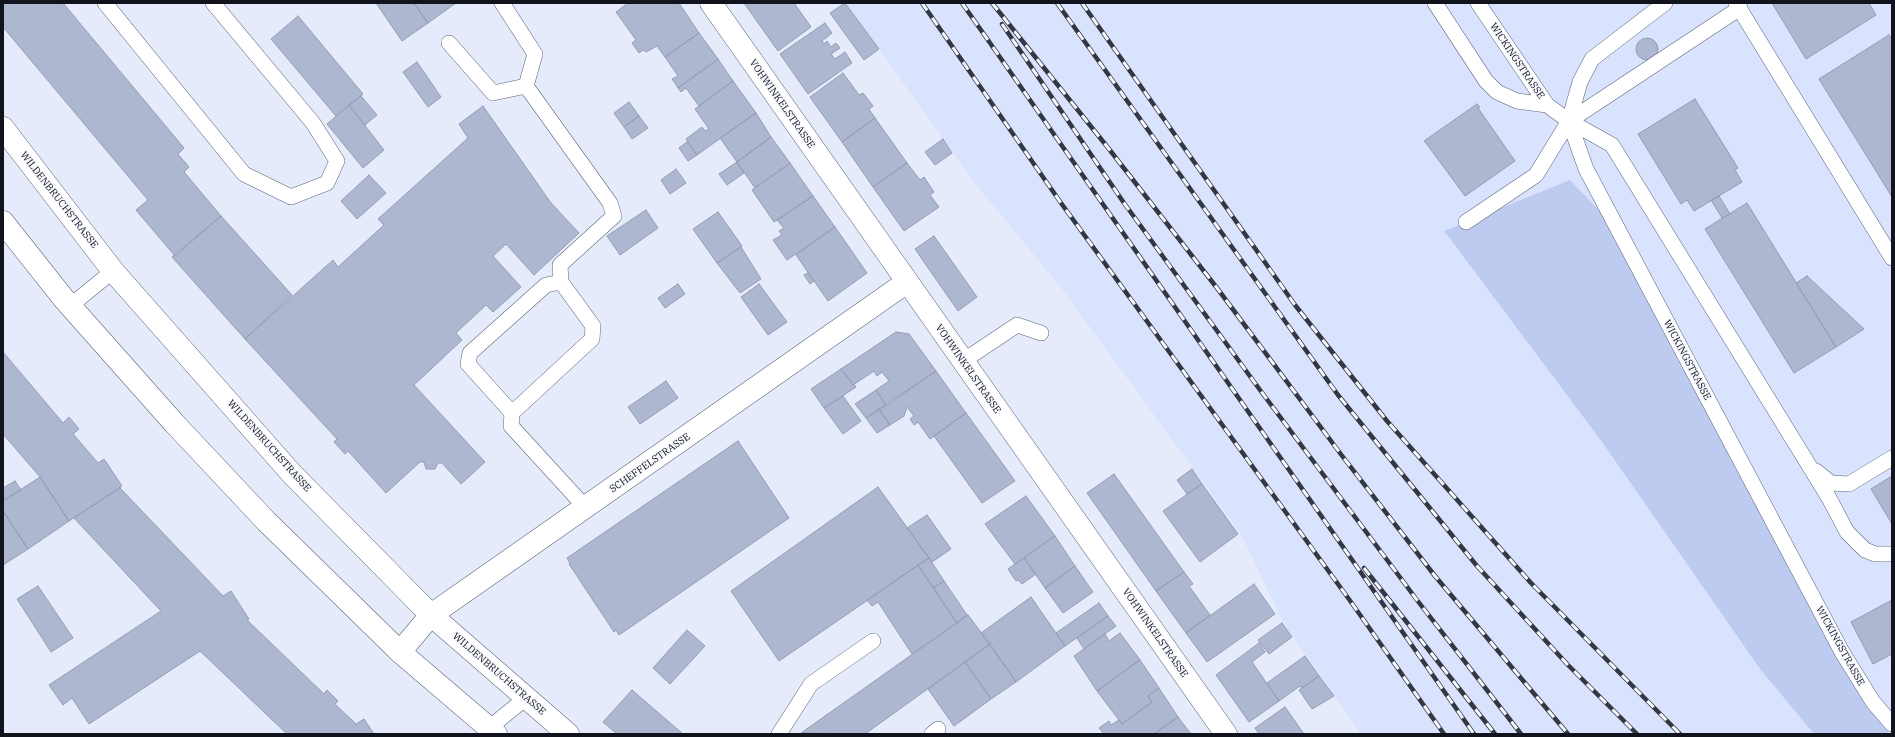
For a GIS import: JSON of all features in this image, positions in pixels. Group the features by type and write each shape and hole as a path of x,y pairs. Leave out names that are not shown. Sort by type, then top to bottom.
{"main road":[{"name":"VOHWINKELSTRASSE","path":"711,3 1226,734"},
{"name":"WILDENBRUCHSTRASSE","path":"3,128 113,271 292,474 431,615 568,734"},
{"path":"3,222 70,306 174,423 266,521 400,652 493,731"},
{"name":"SCHEFFELSTRASSE","path":"400,652 431,615 907,282"}],"lane":[{"path":"105,3 244,174 291,196 328,183 337,161 313,124 213,3"},
{"path":"502,3 535,54 526,86"},
{"path":"1435,3 1486,81 1497,92 1517,101 1547,105"},
{"name":"WICKINGSTRASSE","path":"1478,3 1547,105 1569,121 1586,169 1842,652 1873,702 1892,724"},
{"path":"1466,222 1536,175 1569,121 1580,82 1592,59 1665,3"},
{"path":"1569,121 1738,6 1892,258"},
{"path":"449,43 493,93 526,86"},
{"path":"526,86 610,203 614,216 560,265 561,282 593,326 592,340 512,413 511,426 586,508"},
{"path":"1569,121 1612,145 1808,464 1847,532 1865,550 1875,554 1892,554"},
{"path":"70,306 113,271"},
{"path":"512,413 468,364 470,354 546,285 561,282"},
{"path":"962,361 1017,325 1041,333"},
{"path":"1808,464 1831,483 1849,484 1892,458"},
{"path":"779,734 811,684 873,641"},
{"path":"493,731 526,698"}],"shaded area":[{"path":"846,3 1892,3 1892,714 1444,232 1602,442 1760,669 1814,734 1361,734 1284,624 1241,534 1062,289 974,182"},
{"path":"1570,180 1614,226 1866,705 1890,734 1814,734 1760,669 1602,442 1444,231"}],"building":[{"path":"3,3 63,3 184,148 178,154 189,167 184,172 221,216 175,256 136,210 148,200 3,27"},
{"path":"376,3 414,3 428,23 402,41"},
{"path":"414,3 456,3 428,23"},
{"path":"628,3 679,3 699,33 665,57 657,46 646,52 643,50 639,53 632,43 636,40 616,12"},
{"path":"744,3 794,3 811,27 778,51"},
{"path":"845,3 879,49 864,60 830,13"},
{"path":"1772,3 1869,3 1876,15 1806,59"},
{"path":"298,16 363,94 336,116 271,39"},
{"path":"825,23 832,33 822,41 824,44 827,41 831,47 836,43 840,48 831,54 835,59 845,52 852,63 808,94 780,54"},
{"path":"699,33 718,59 678,88 672,79 678,76 665,57"},
{"path":"1889,35 1892,40 1892,197 1819,79"},
{"path":"1647,38 1651,39 1657,45 1657,53 1651,59 1647,60 1643,59 1637,53 1636,49 1637,45 1643,39"},
{"path":"718,59 733,81 699,106 686,88 681,92 678,88"},
{"path":"417,62 441,97 428,107 403,72"},
{"path":"843,73 859,95 863,93 873,106 869,109 875,118 842,142 810,97"},
{"path":"733,81 756,113 697,155 686,139 702,127 705,131 709,129 695,109"},
{"path":"361,96 377,115 365,125 349,105"},
{"path":"1695,99 1738,168 1735,170 1742,182 1694,211 1687,200 1681,204 1638,134"},
{"path":"629,102 639,116 624,127 614,113"},
{"path":"1477,104 1480,107 1478,108 1515,161 1465,196 1424,141"},
{"path":"349,105 384,150 363,168 327,124"},
{"path":"483,106 551,203 579,233 534,275 506,244 493,256 521,287 493,312 486,305 456,333 462,340 414,385 485,462 461,484 442,463 438,463 435,469 426,469 424,462 420,462 386,493 348,451 345,454 334,442 337,439 245,339 333,260 338,267 384,225 378,219 468,138 459,124"},
{"path":"756,113 771,137 737,162 720,138"},
{"path":"639,116 648,128 632,139 624,127"},
{"path":"875,118 907,163 873,187 842,142"},
{"path":"771,137 790,163 755,188 737,162"},
{"path":"943,139 952,153 935,165 925,152"},
{"path":"687,142 697,155 688,161 679,148"},
{"path":"737,162 744,173 727,185 719,174"},
{"path":"790,163 813,196 774,222 752,190"},
{"path":"907,163 920,180 924,177 934,192 930,195 939,207 904,231 873,187"},
{"path":"676,169 686,183 670,194 661,180"},
{"path":"369,175 386,193 357,219 341,201"},
{"path":"813,196 835,227 787,260 773,240 782,235 779,231 784,228 777,220"},
{"path":"1719,196 1730,214 1722,218 1711,200"},
{"path":"1747,203 1836,347 1794,373 1705,229"},
{"path":"646,210 658,228 620,255 607,236"},
{"path":"718,212 742,246 717,263 693,229"},
{"path":"221,216 292,295 245,339 172,257"},
{"path":"835,227 867,273 828,301 796,255"},
{"path":"934,236 977,297 958,311 915,249"},
{"path":"741,247 761,279 740,293 717,263"},
{"path":"808,273 814,281 810,284 804,275"},
{"path":"1807,276 1864,329 1836,347 1796,283"},
{"path":"678,284 685,294 665,308 658,298"},
{"path":"759,284 787,322 768,335 741,297"},
{"path":"896,332 909,334 936,371 886,406 876,390 889,381 882,372 877,376 874,371 853,385 841,369"},
{"path":"3,352 63,423 69,417 79,429 73,434 98,463 104,459 122,486 69,521 40,477 3,434"},
{"path":"841,369 856,387 824,408 811,389"},
{"path":"936,371 966,413 930,439 918,422 914,425 910,419 914,416 907,407 904,416 890,425 879,409"},
{"path":"666,381 678,398 640,424 628,407"},
{"path":"876,390 886,405 866,418 855,404"},
{"path":"843,396 861,421 843,434 824,408"},
{"path":"879,409 890,425 877,433 866,418"},
{"path":"966,413 1015,481 982,503 934,436"},
{"path":"738,441 789,518 619,635 616,630 614,632 569,564 570,563 567,558"},
{"path":"1192,469 1202,484 1187,494 1177,480"},
{"path":"1114,474 1184,572 1156,591 1087,493"},
{"path":"1892,476 1892,524 1871,489"},
{"path":"40,477 69,521 28,549 3,511 3,501"},
{"path":"15,481 21,490 3,501 3,488"},
{"path":"1202,484 1238,534 1200,562 1163,511"},
{"path":"878,487 929,558 779,661 731,591"},
{"path":"120,488 223,596 231,591 249,619 247,620 324,694 327,690 338,701 335,704 356,724 364,719 374,734 287,734 200,651 89,724 72,698 63,705 49,685 161,611 74,518"},
{"path":"1026,496 1055,536 1015,564 985,524"},
{"path":"3,511 28,549 3,565"},
{"path":"927,515 951,549 932,562 907,528"},
{"path":"1055,536 1075,566 1045,588 1024,558"},
{"path":"929,558 944,581 933,588 918,565"},
{"path":"1024,558 1036,574 1022,584 1018,580 1016,581 1008,569"},
{"path":"918,565 957,623 912,654 878,602 872,606 867,600"},
{"path":"1075,566 1093,592 1063,613 1045,588"},
{"path":"1184,572 1193,584 1189,586 1210,615 1186,633 1156,591"},
{"path":"944,581 967,615 957,623 933,588"},
{"path":"1254,584 1275,614 1207,662 1186,633"},
{"path":"38,586 73,638 51,652 17,599"},
{"path":"1031,597 1065,646 1016,682 981,633"},
{"path":"1892,600 1892,654 1873,664 1851,622"},
{"path":"1099,603 1108,616 1065,646 1056,633"},
{"path":"968,615 990,644 865,734 801,733"},
{"path":"1108,616 1116,626 1084,649 1077,638"},
{"path":"1282,623 1292,637 1269,654 1258,640"},
{"path":"687,630 705,646 670,684 653,668"},
{"path":"1120,633 1140,660 1097,691 1074,656 1105,634 1109,641"},
{"path":"1259,643 1265,652 1252,662 1279,701 1249,722 1216,675"},
{"path":"990,644 1016,682 991,699 965,662"},
{"path":"1305,656 1319,676 1302,688 1300,686 1279,701 1267,683"},
{"path":"1140,660 1159,688 1148,696 1152,702 1122,724 1097,691"},
{"path":"965,662 991,699 954,726 928,689"},
{"path":"1319,676 1334,696 1312,709 1299,690"},
{"path":"1159,688 1178,717 1154,734 1104,734 1099,728 1109,721 1111,725 1119,720 1122,724 1152,702 1148,696"},
{"path":"632,690 683,734 617,734 603,722"},
{"path":"1285,707 1304,734 1259,734 1255,728"},
{"path":"1178,717 1191,734 1154,734"}],"railway":[{"path":"922,3 1061,203 1351,602 1444,734"},
{"path":"962,3 1474,734"},
{"path":"992,3 1109,149 1217,288 1343,457 1435,576 1568,734"},
{"path":"1057,3 1338,395 1477,566 1568,665 1637,734"},
{"path":"1082,3 1295,305 1387,421 1531,583 1680,734"},
{"path":"1002,24 1124,203 1260,390 1417,600 1521,734"},
{"path":"1364,568 1495,734"}]}
